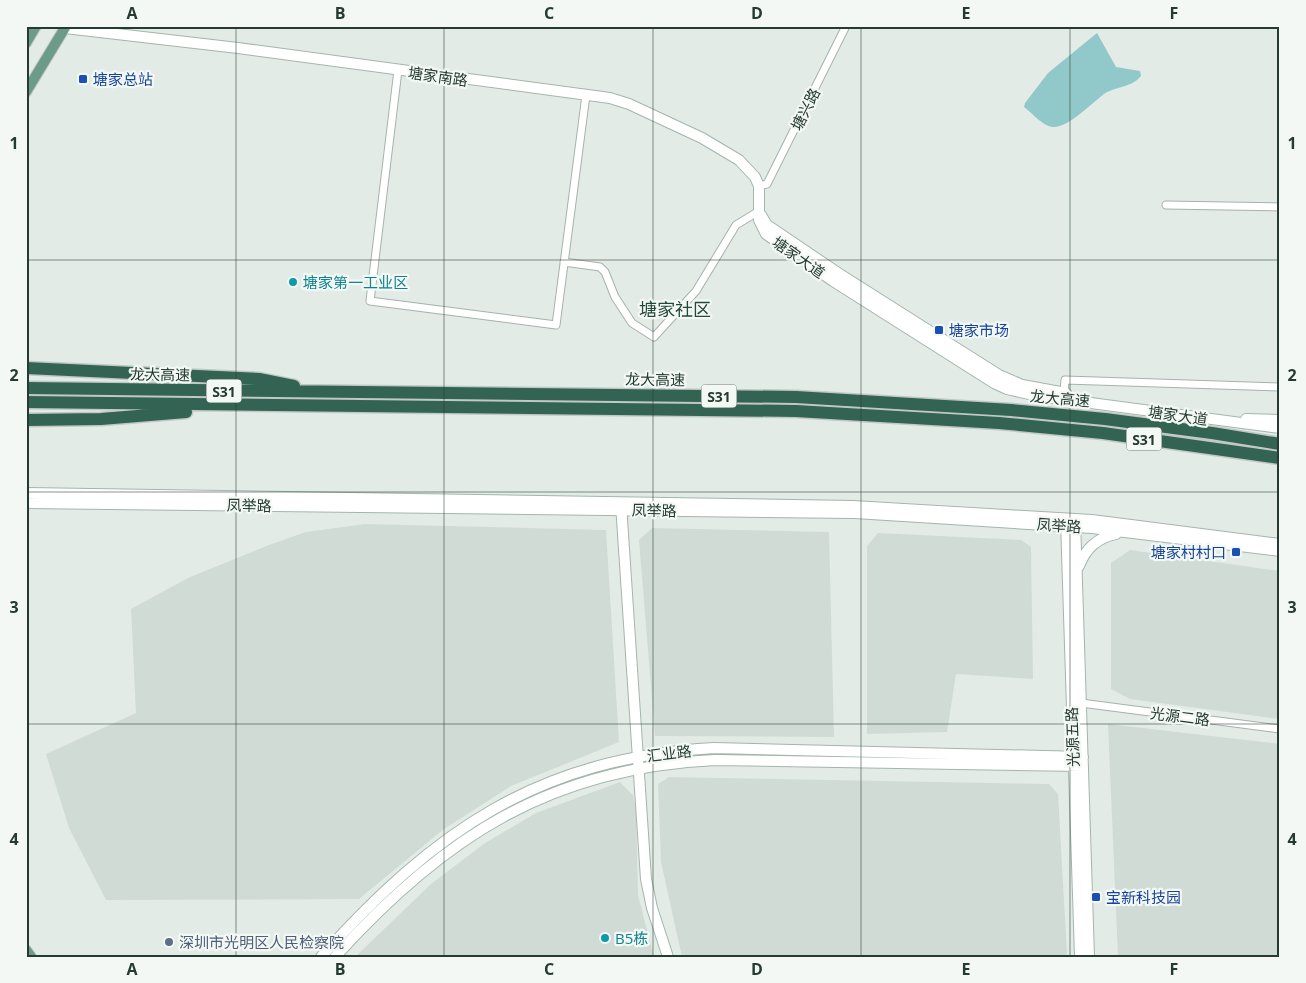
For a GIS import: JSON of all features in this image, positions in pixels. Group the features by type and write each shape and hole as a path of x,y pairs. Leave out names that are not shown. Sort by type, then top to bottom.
{"highway":[{"path":"26,368 259,379 323,392"},
{"name":"龙大高速","path":"26,388 796,397 1006,410 1105,419 1280,444"},
{"name":"龙大高速","path":"26,402 796,411 1004,424 1103,433 1280,458"},
{"path":"26,420 101,419 287,406"}],"main road":[{"path":"26,43 36,26"},
{"path":"26,92 66,27"},
{"path":"26,950 31,957"}],"street":[{"name":"塘兴路","path":"759,186 767,184 846,26"},
{"name":"塘家南路","path":"66,27 586,95 629,104 702,138 739,160 755,177 759,186"},
{"path":"398,70 370,301 556,325 586,95"},
{"path":"564,262 600,267 605,272 614,296 632,323 654,337 696,291 736,225 759,212 759,186"},
{"path":"1166,205 1280,208"},
{"name":"塘家大道","path":"759,212 768,225 838,274 985,367 1022,385 1236,418 1280,420"},
{"name":"塘家大道","path":"759,212 760,225 766,234 833,281 973,370 1008,389 1038,396 1280,428"},
{"path":"1064,392 1065,380 1280,387"},
{"name":"凤举路","path":"26,493 621,505"},
{"name":"凤举路","path":"26,503 853,506 1071,522 1280,544"},
{"path":"621,505 646,879 652,908 668,957"},
{"name":"凤举路","path":"1071,522 1130,533 1280,551"},
{"name":"光源五路","path":"1071,522 1077,576 1081,703 1078,762 1089,957"},
{"name":"光源五路","path":"1071,522 1078,762 1080,957"},
{"path":"1077,576 1084,554 1092,544 1104,536 1130,533"},
{"name":"光源二路","path":"1081,703 1280,729"},
{"name":"汇业路","path":"321,957 371,902 398,876 475,819 516,797 555,780 604,764 639,762 714,748 1078,762"},
{"name":"汇业路","path":"335,957 406,884 481,829 508,813 559,791 639,762"}],"shaded area":[{"path":"365,524 606,530 619,742 511,786 444,829 359,899 106,900 69,828 46,754 136,713 131,609 188,578 269,545 306,532"},
{"path":"652,528 829,532 834,737 655,736 639,540"},
{"path":"878,533 1021,540 1031,547 1033,679 956,674 947,732 867,734 867,546"},
{"path":"1130,550 1280,571 1280,719 1130,699 1111,689 1111,563"},
{"path":"1108,724 1280,744 1280,957 1118,957"},
{"path":"669,777 1049,784 1058,794 1067,954 1064,957 682,957 661,862 658,784"},
{"path":"620,782 633,795 636,809 638,895 654,957 355,957 431,884 485,843 536,813"}],"water":[{"path":"1097,33 1116,67 1140,71 1141,76 1133,83 1104,94 1065,124 1052,127 1045,124 1024,107 1025,103 1048,73"}],"place":[{"name":"塘家总站","path":"83,79"},
{"name":"塘家第一工业区","path":"293,282"},
{"name":"塘家市场","path":"939,330"},
{"name":"塘家村村口","path":"1236,552"},
{"name":"宝新科技园","path":"1096,897"},
{"name":"B5栋","path":"605,938"},
{"name":"深圳市光明区人民检察院","path":"169,942"}],"district":[{"name":"塘家社区","path":"675,309"}]}
